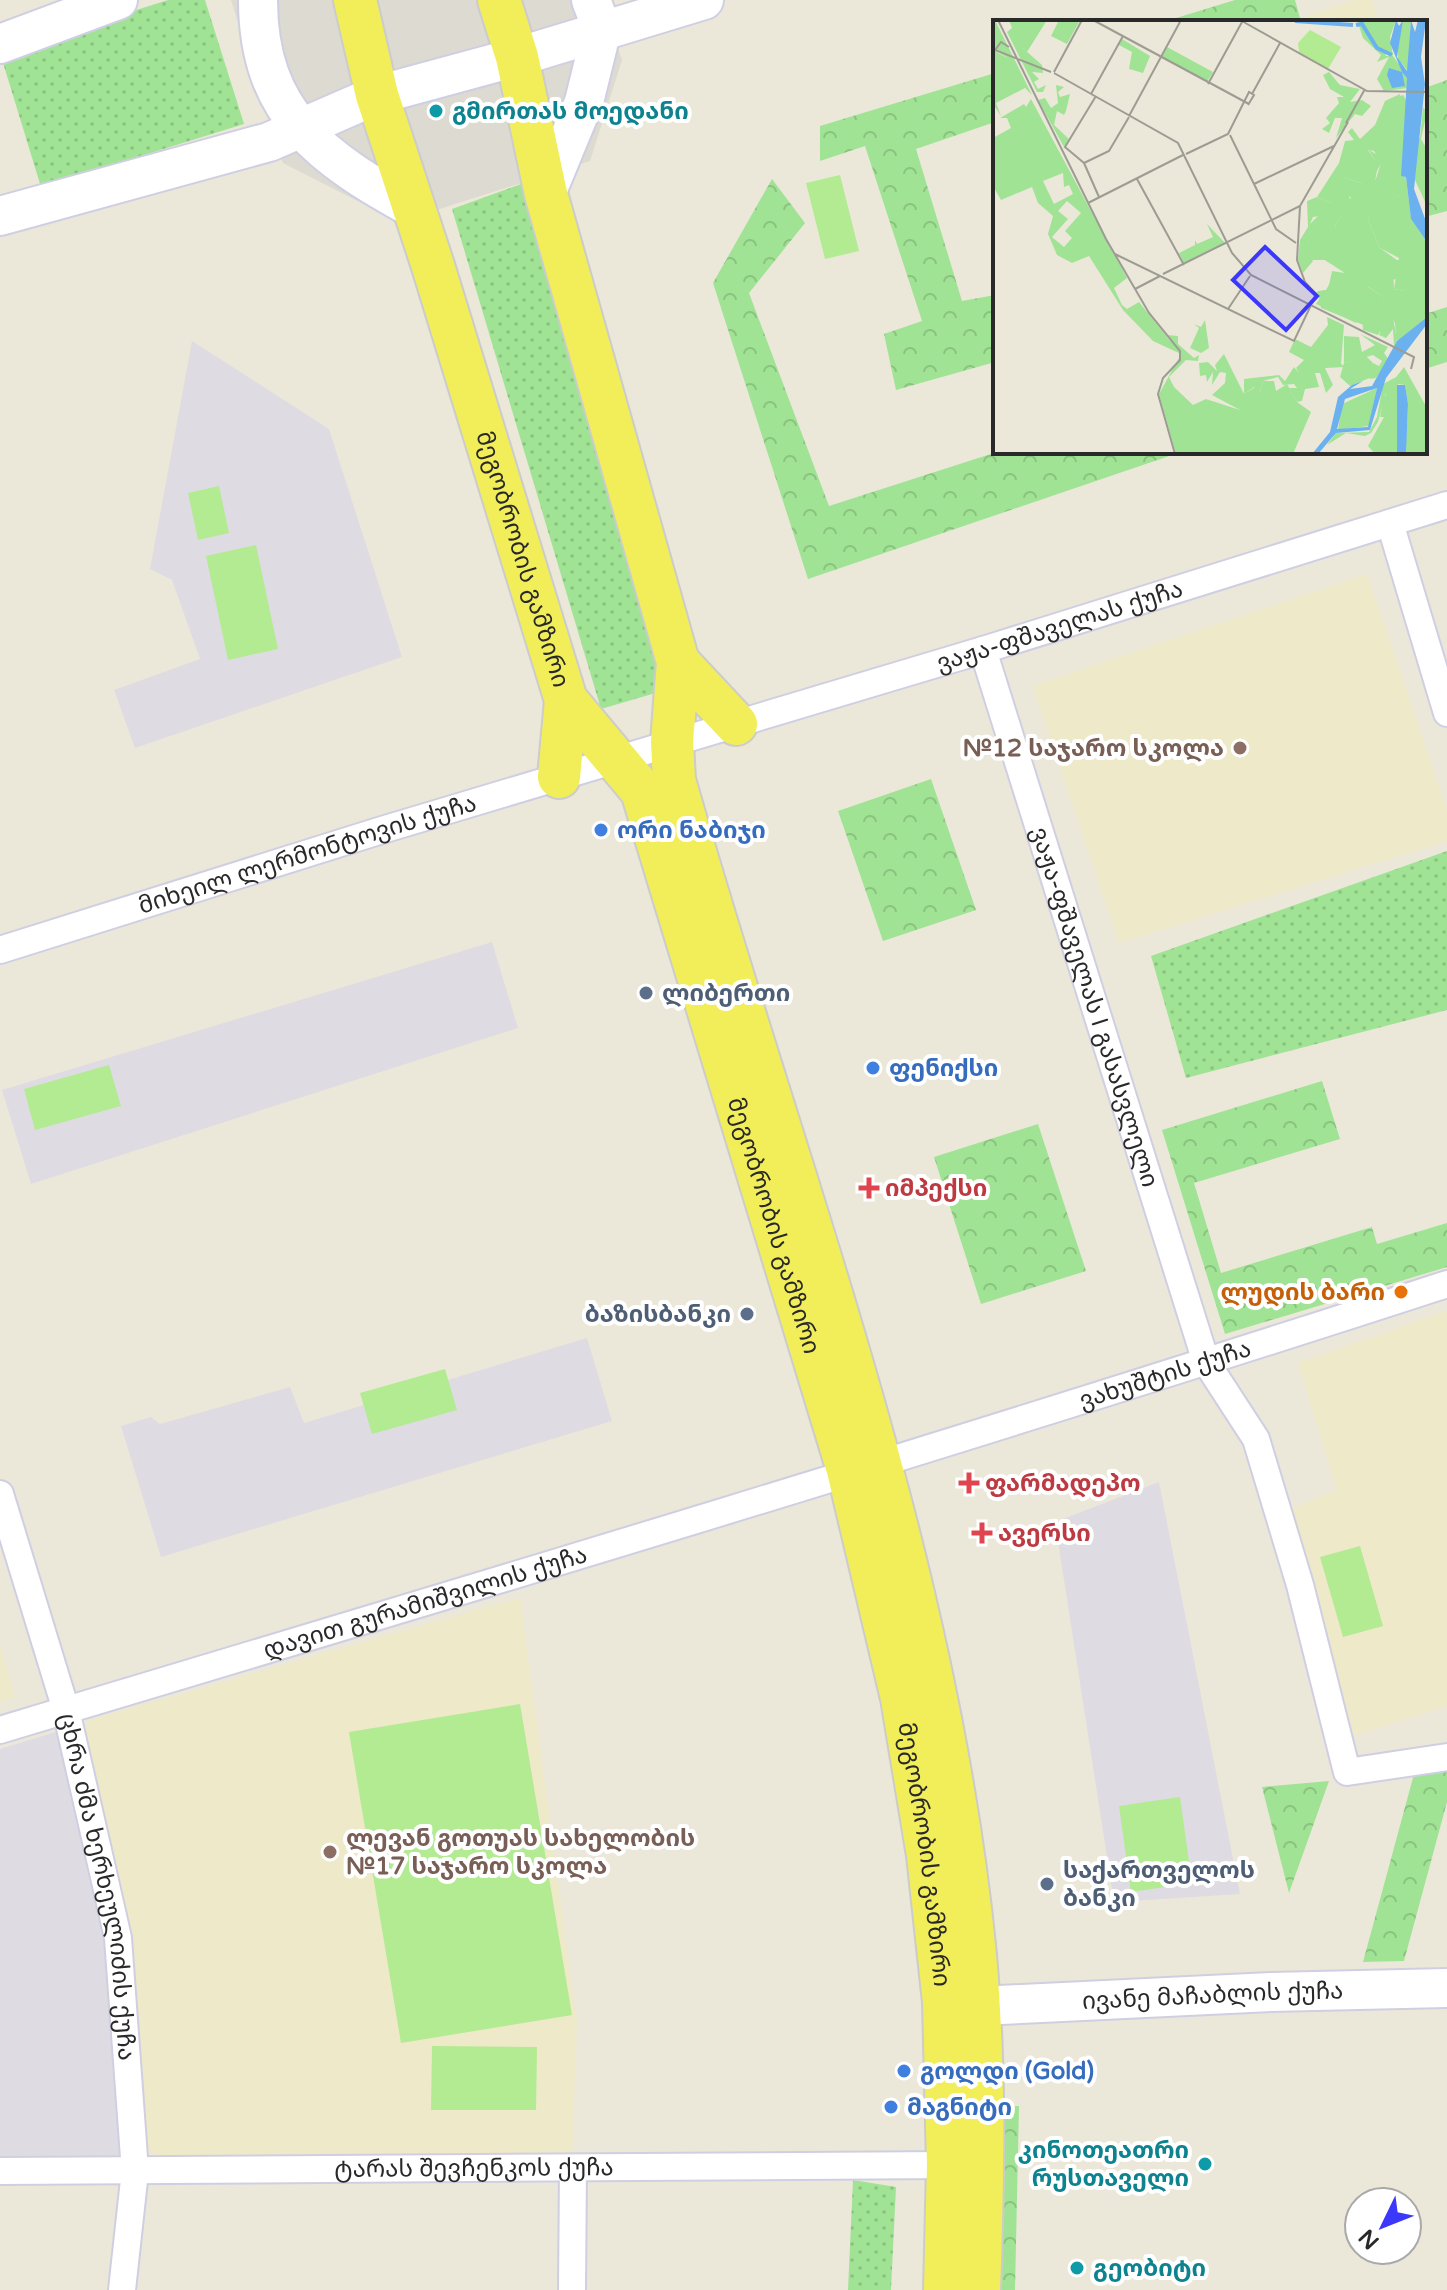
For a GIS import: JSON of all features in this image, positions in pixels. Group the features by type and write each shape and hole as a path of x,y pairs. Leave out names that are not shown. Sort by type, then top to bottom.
{"main road":[{"path":"355,0 377,95 416,210"},
{"path":"499,0 517,57 546,194"},
{"name":"მეგობრობის გამზირი","path":"546,194 678,662 672,742 674,780 865,1465 940,1718 966,1884 979,2006 983,2157 979,2290"},
{"name":"მეგობრობის გამზირი","path":"416,210 566,700 642,791 865,1465 928,1855 944,2002 948,2165 945,2290"},
{"path":"678,662 736,724"},
{"path":"559,777 566,700"}],"street":[{"path":"0,44 118,0"},
{"path":"258,0 258,30 265,65 279,99 299,129 354,174 416,210"},
{"path":"0,216 269,142 377,95 517,57 596,15 704,0"},
{"path":"546,194 584,102 596,15"},
{"name":"ვაჟა-ფშაველას ქუჩა","path":"616,759 983,650 1447,505"},
{"path":"1390,523 1447,713"},
{"name":"ვაჟა-ფშაველას I გასასვლელი","path":"983,650 1206,1362 1256,1439 1300,1585 1347,1772 1447,1757"},
{"name":"მიხეილ ლერმონტოვის ქუჩა","path":"0,950 616,759"},
{"name":"ვახუშტის ქუჩა","path":"865,1465 1206,1362 1447,1284"},
{"name":"დავით გურამიშვილის ქუჩა","path":"0,1730 665,1530 865,1465"},
{"name":"ცხრა ძმა ხერხეულიძის ქუჩა","path":"0,1494 66,1710 118,1938 135,2171 122,2290"},
{"name":"ივანე მაჩაბლის ქუჩა","path":"979,2006 1271,1992 1447,1988"},
{"name":"ტარას შევჩენკოს ქუჩა","path":"0,2171 948,2165"},
{"path":"572,2290 573,2168"}],"shaded area":[{"name":"გმირთას მოედანი","path":"231,0 601,0 622,60 590,161 399,222 283,163"},
{"path":"1355,0 1371,0 1378,20 1296,20"},
{"path":"192,341 329,429 402,657 135,748 114,690 200,659 172,580 150,569"},
{"name":"№12 საჯარო სკოლა","path":"1367,574 1447,810 1447,841 1119,943 1033,686"},
{"path":"492,942 518,1028 31,1184 2,1090"},
{"path":"1447,1311 1447,1706 1352,1736 1285,1511 1337,1490 1298,1363"},
{"path":"587,1338 612,1421 161,1557 121,1426 151,1417 160,1424 290,1387 304,1423"},
{"path":"1159,1482 1240,1894 1114,1902 1055,1522"},
{"name":"ლევან გოთუას სახელობის №17 საჯარო სკოლა","path":"520,1598 577,2022 572,2156 157,2156 138,2140 83,1739 89,1720"},
{"path":"0,1646 15,1697 0,1702"},
{"path":"59,1731 108,1944 123,2160 0,2161 0,1749"}],"green space":[{"path":"168,0 205,0 244,124 41,187 0,53"},
{"path":"1235,0 1295,0 1300,18 1295,20 1170,20"},
{"path":"993,74 993,123 916,149 962,301 993,295 993,363 896,390 884,334 922,321 865,146 820,161 820,126"},
{"path":"1447,80 1447,211 1427,216 1427,87"},
{"path":"840,175 859,251 825,259 806,183"},
{"path":"538,178 676,687 601,709 452,209"},
{"path":"772,179 805,223 749,293 829,506 993,453 1175,454 808,579 713,283"},
{"path":"1447,307 1447,362 1427,368 1427,313"},
{"path":"219,486 229,533 198,540 188,493"},
{"path":"256,545 278,649 228,660 206,556"},
{"path":"931,779 976,910 883,941 838,811"},
{"path":"1447,851 1447,1010 1186,1078 1151,956"},
{"path":"109,1065 121,1106 35,1130 24,1089"},
{"path":"1322,1081 1340,1139 1194,1183 1221,1273 1372,1227 1377,1244 1447,1223 1447,1267 1225,1334 1162,1130"},
{"path":"1038,1124 1086,1271 981,1304 934,1157"},
{"path":"445,1369 457,1410 372,1434 360,1393"},
{"path":"1360,1546 1383,1626 1343,1637 1320,1557"},
{"path":"520,1704 572,2015 401,2043 349,1732"},
{"path":"1447,1768 1447,1802 1404,1961 1363,1962 1414,1774"},
{"path":"1329,1781 1289,1893 1262,1787"},
{"path":"1180,1797 1192,1883 1131,1892 1119,1806"},
{"path":"432,2046 537,2047 536,2110 431,2110"},
{"path":"990,2106 1019,2106 1015,2290 987,2290"},
{"path":"853,2180 896,2187 891,2290 848,2290"}],"place":[{"name":"გმირთას მოედანი","path":"436,111"},
{"name":"№12 საჯარო სკოლა","path":"1240,748"},
{"name":"ორი ნაბიჯი","path":"601,830"},
{"name":"ლიბერთი","path":"646,993"},
{"name":"ფენიქსი","path":"873,1068"},
{"name":"იმპექსი","path":"869,1188"},
{"name":"ლუდის ბარი","path":"1401,1292"},
{"name":"ბაზისბანკი","path":"747,1314"},
{"name":"ფარმადეპო","path":"969,1483"},
{"name":"ავერსი","path":"982,1533"},
{"name":"ლევან გოთუას სახელობის №17 საჯარო სკოლა","path":"330,1852"},
{"name":"საქართველოს ბანკი","path":"1047,1884"},
{"name":"გოლდი (Gold)","path":"904,2071"},
{"name":"მაგნიტი","path":"891,2107"},
{"name":"კინოთეათრი რუსთაველი","path":"1205,2164"},
{"name":"გეობიტი","path":"1077,2268"}]}
